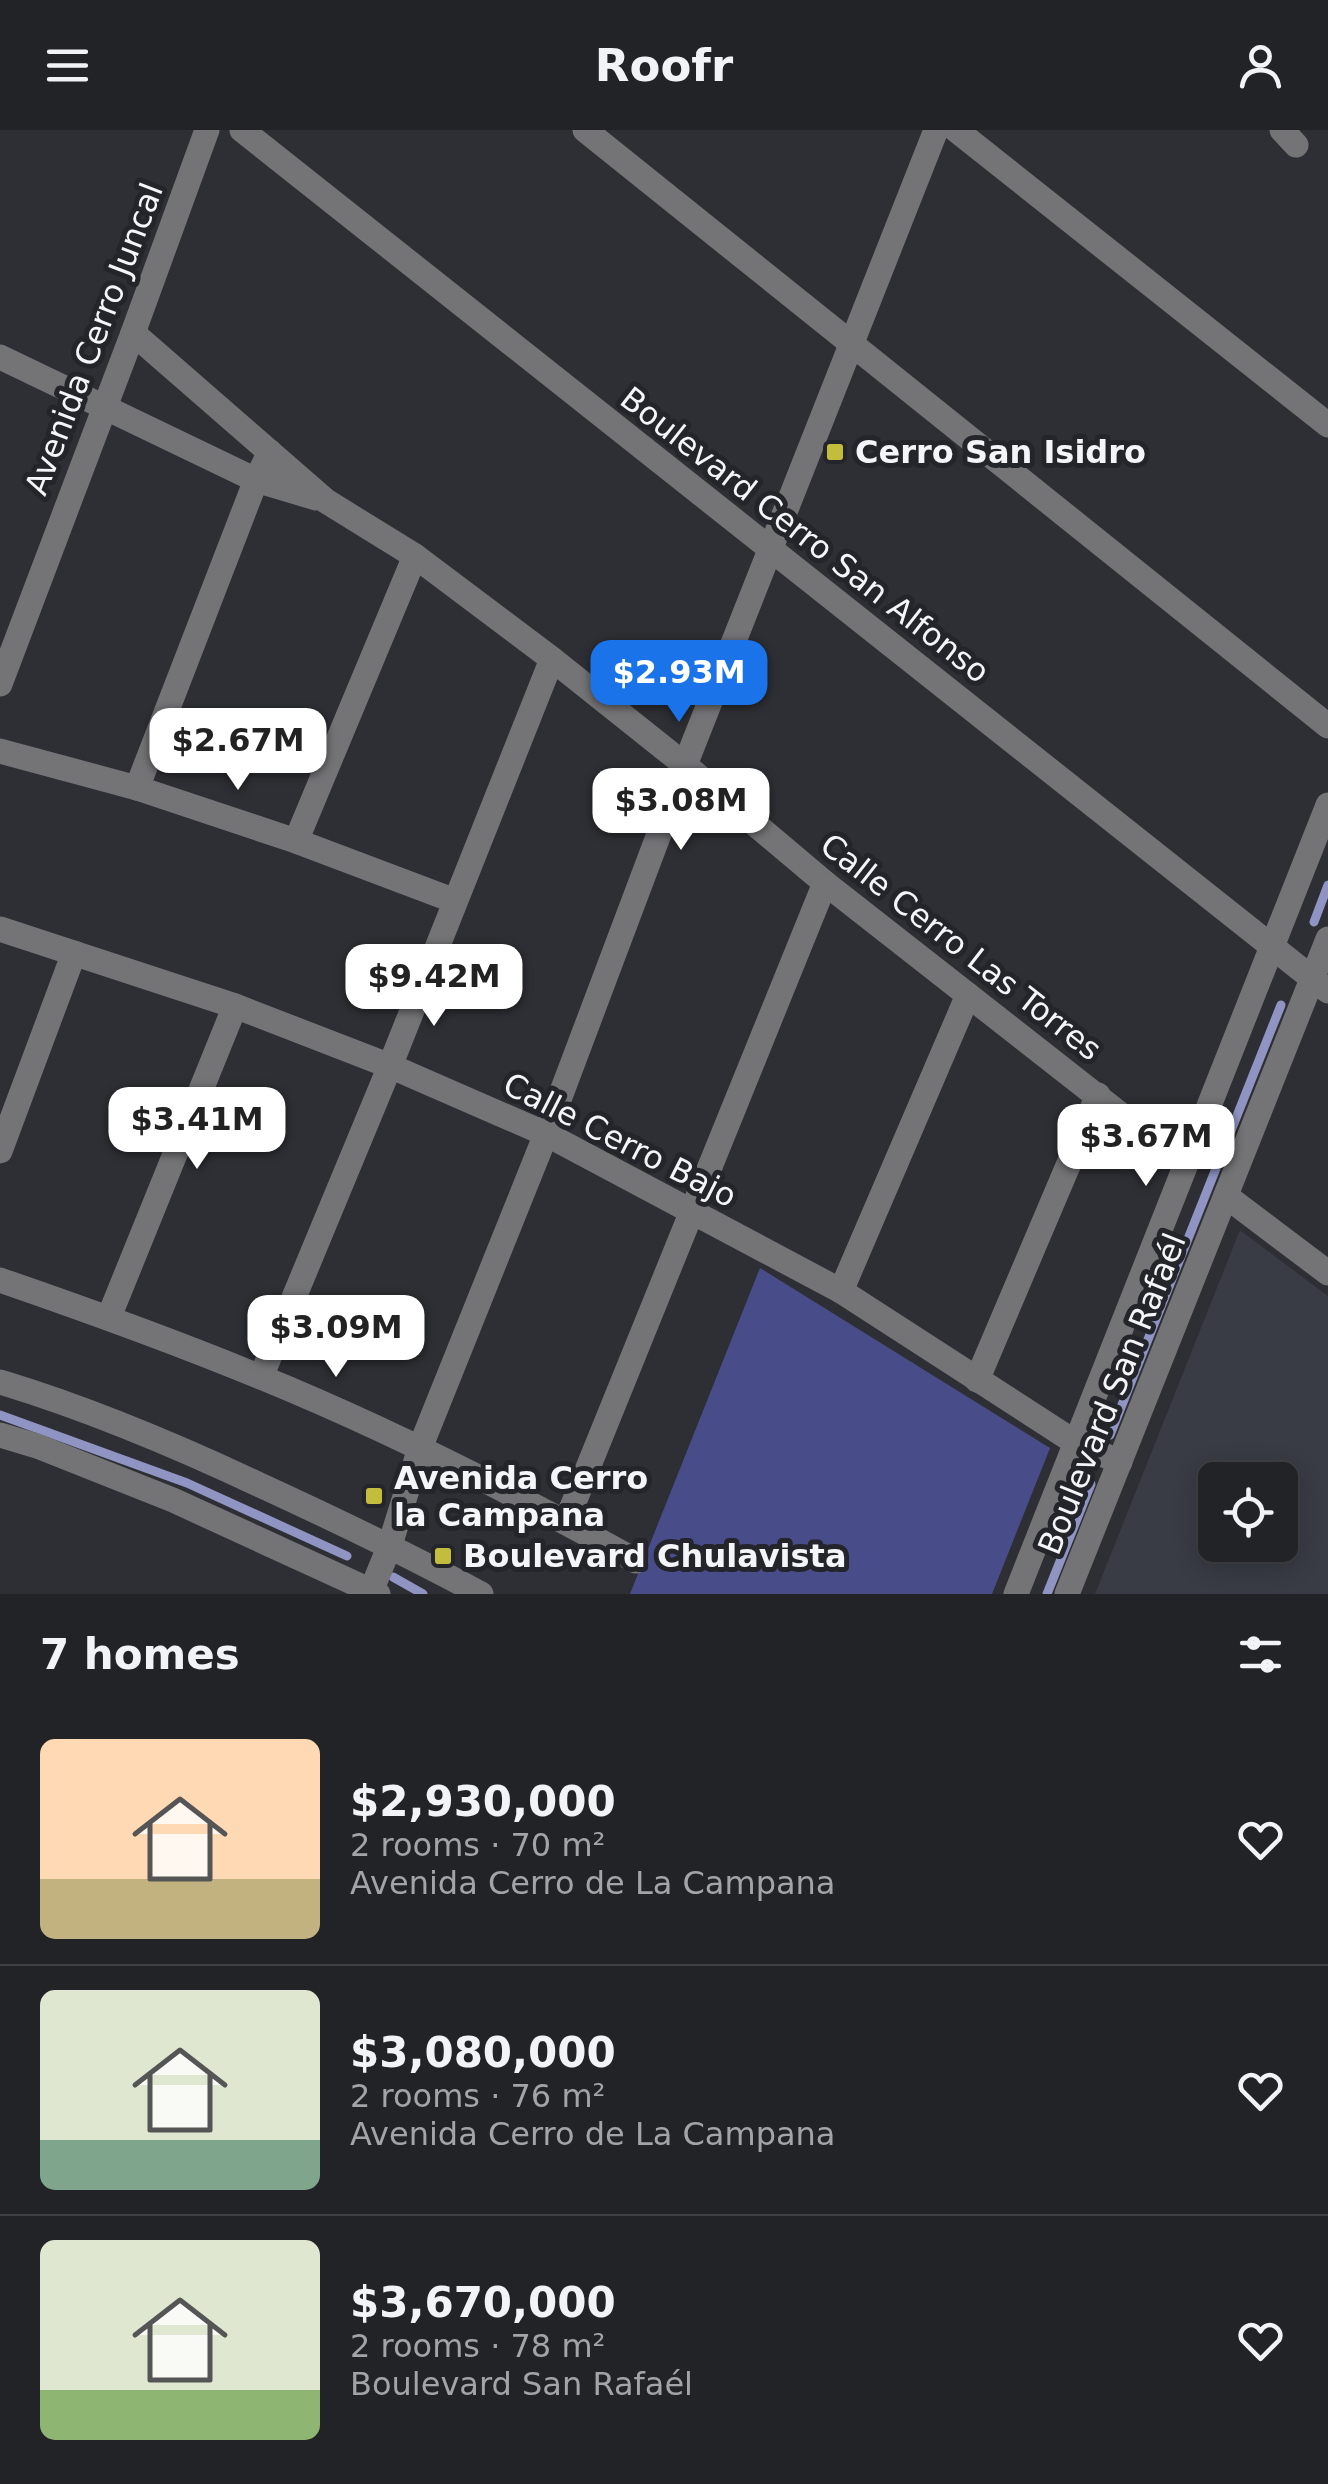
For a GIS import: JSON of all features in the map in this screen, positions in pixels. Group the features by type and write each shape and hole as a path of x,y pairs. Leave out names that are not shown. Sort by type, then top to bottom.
{"street":[{"name":"Avenida Cerro Juncal","path":"0,684 206,130"},
{"name":"Boulevard Cerro San Alfonso","path":"242,130 1320,985"},
{"path":"585,130 1328,726"},
{"path":"0,1434 173,1500 373,1593 420,1448 936,130"},
{"path":"956,130 1328,425"},
{"name":"Calle Cerro Las Torres","path":"133,332 326,501 415,556 552,659 825,883 1185,1165"},
{"path":"0,357 256,480 326,501"},
{"path":"138,788 270,452"},
{"path":"296,841 415,556"},
{"path":"261,1376 552,659"},
{"path":"0,752 138,788 296,841 455,902"},
{"name":"Boulevard San Rafaél","path":"1016,1594 1328,804"},
{"path":"566,1522 825,883"},
{"name":"Calle Cerro Bajo","path":"0,929 234,1006 390,1066 546,1134 841,1292 1076,1443 1120,1462"},
{"name":"Boulevard San Rafaél","path":"1068,1594 1226,1196 1320,985 1328,939"},
{"path":"0,1151 74,953"},
{"path":"841,1292 968,995"},
{"path":"109,1317 234,1006"},
{"path":"977,1380 1098,1095"},
{"path":"1226,1196 1328,1273"},
{"path":"0,1280 261,1376 420,1448 636,1561"},
{"path":"0,1382 59,1400 196,1455 390,1545 481,1594"}],"shaded area":[{"path":"1240,1230 1328,1296 1328,1594 1095,1594"},
{"path":"760,1268 1050,1448 992,1594 630,1594"}],"waterway":[{"path":"1314,922 1328,885"},
{"path":"1110,1435 1281,1005"},
{"path":"0,1415 187,1483 347,1556"},
{"path":"1047,1594 1091,1484"},
{"path":"393,1577 423,1594"}],"place":[{"name":"Cerro San Isidro","path":"835,452"},
{"name":"Avenida Cerro la Campana","path":"374,1496"},
{"name":"Boulevard Chulavista","path":"443,1556"}]}
